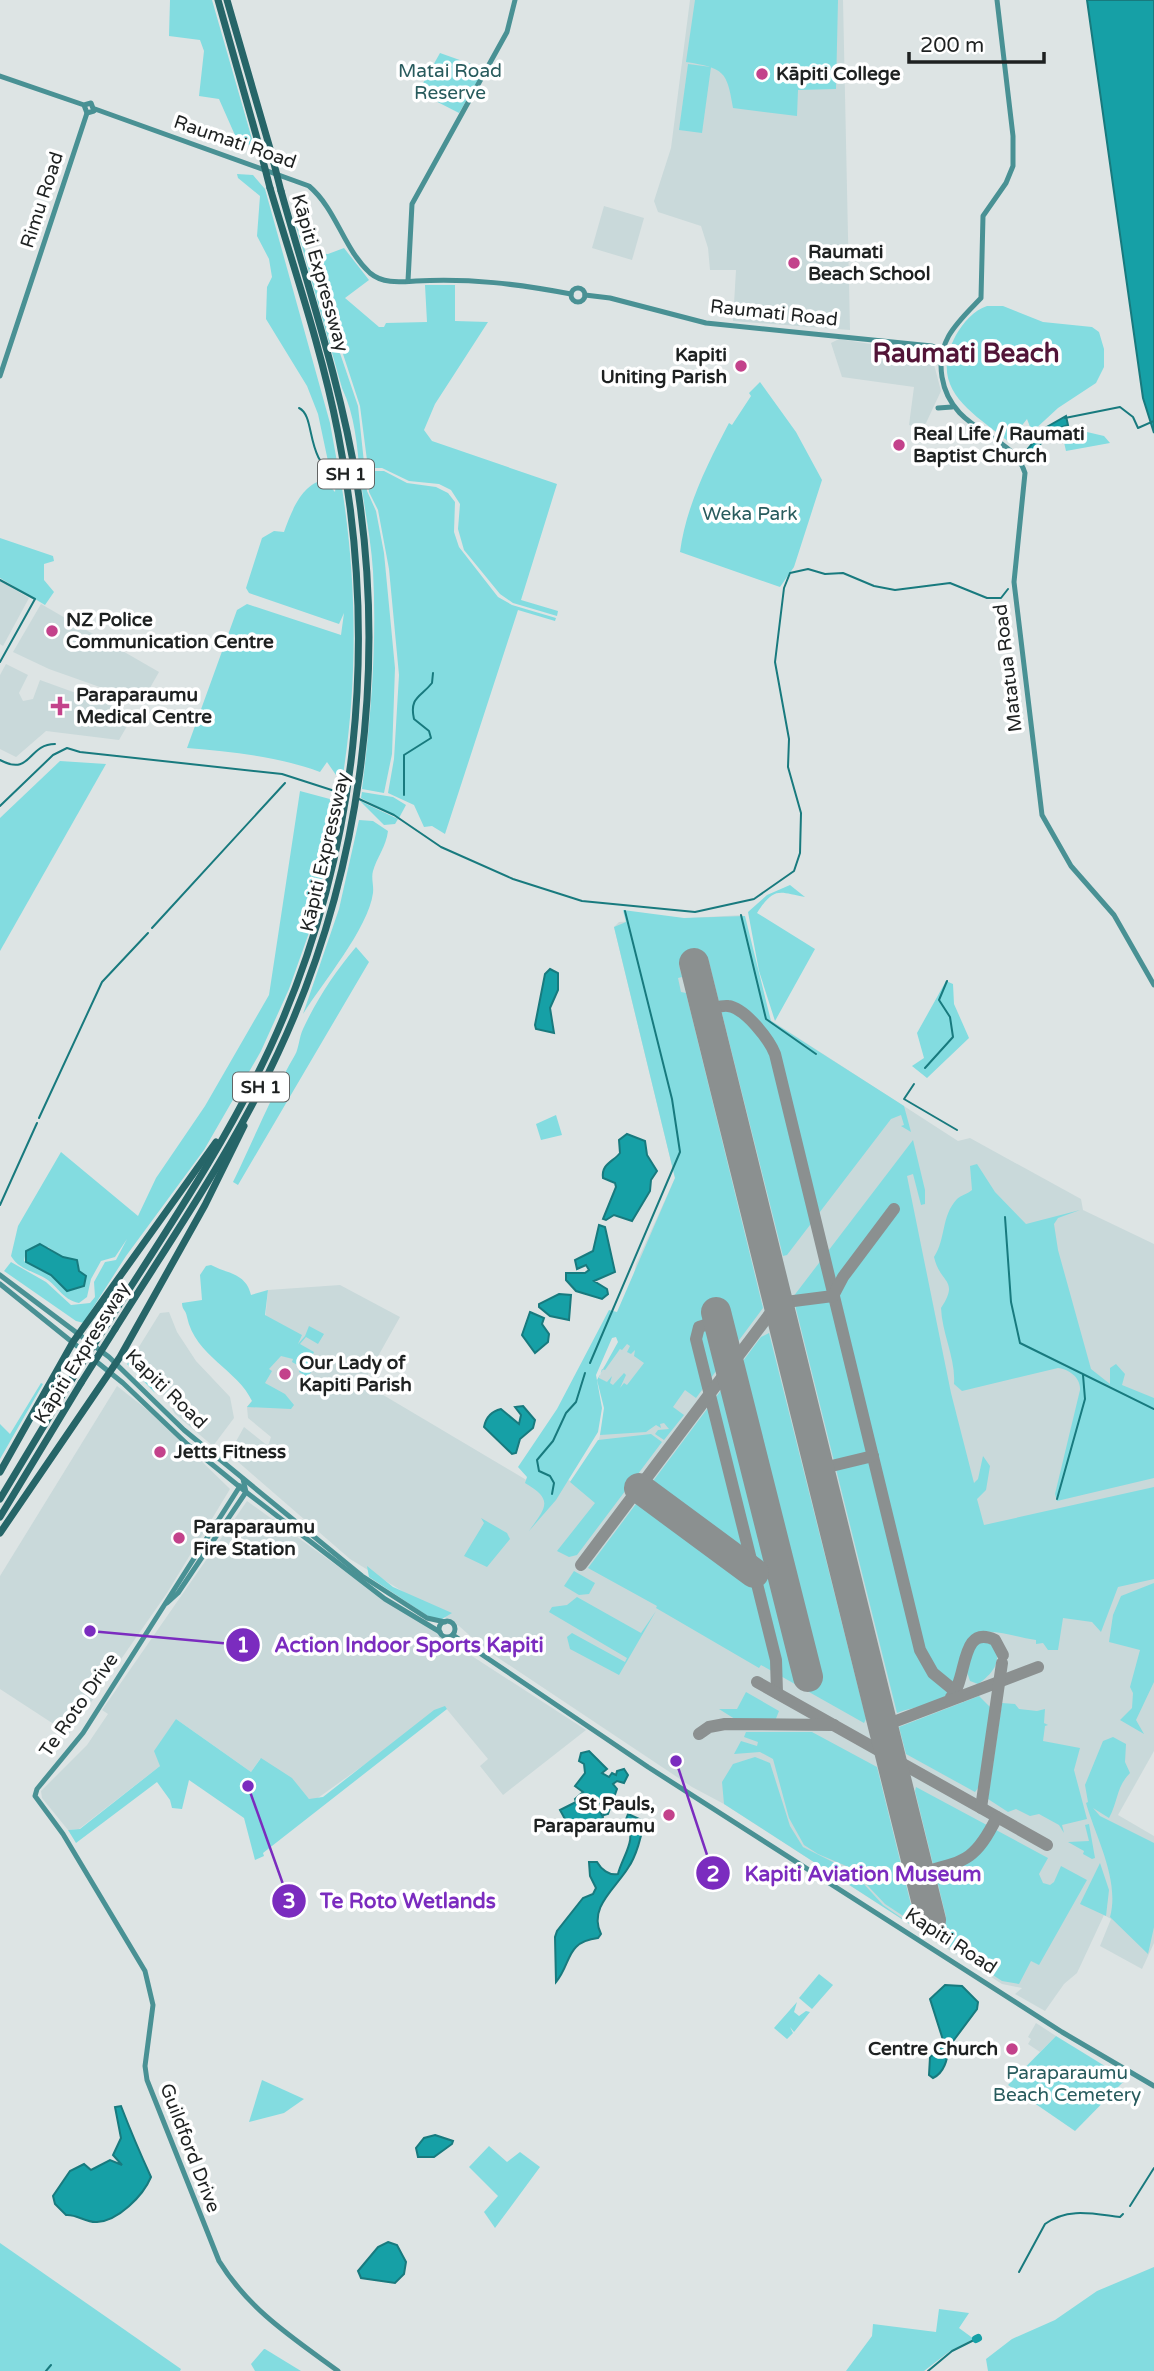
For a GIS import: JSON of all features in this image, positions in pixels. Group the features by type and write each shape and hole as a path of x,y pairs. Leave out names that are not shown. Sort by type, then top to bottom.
{"highway":[{"name":"Kāpiti Expressway","path":"0,1517 81,1383 239,1109 295,990 329,882 351,769 359,676 360,604 348,488 331,404 218,0"},
{"name":"Kāpiti Expressway","path":"0,1499 72,1379 111,1327 255,1100 284,1040 316,958 338,883 360,771 367,689 368,603 357,487 340,402 227,0"},
{"path":"0,1534 116,1362 205,1205 240,1137 255,1100"},
{"path":"0,1472 73,1342 239,1109"}],"main road":[{"path":"408,281 412,204 507,32 514,0"},
{"path":"938,408 952,407 945,394 940,366 941,350 959,319 981,298 982,216 1006,183 1013,166 1013,136 997,0"},
{"path":"0,76 84,105 86,113 95,109"},
{"name":"Raumati Road","path":"84,105 91,103 95,109 309,186 327,205 363,266 380,279 493,280 570,294"},
{"name":"Rimu Road","path":"0,376 86,113"},
{"path":"579,288 586,295 579,303 573,300 570,294 579,288"},
{"name":"Raumati Road","path":"586,295 610,298 706,323 816,332 932,346 941,350"},
{"name":"Raumati Road","path":"920,346 941,350"},
{"path":"930,350 940,366"},
{"name":"Matatua Road","path":"952,407 1013,455 1024,473 1014,582 1042,815 1071,866 1114,915 1154,985"},
{"name":"Kapiti Road","path":"0,1275 80,1332 116,1362 184,1430 381,1589 429,1619 444,1622"},
{"name":"Kapiti Road","path":"0,1284 109,1371 187,1444 385,1598 446,1637 453,1635 648,1767 1062,2032 1154,2086"},
{"path":"239,1474 244,1488 258,1489"},
{"name":"Te Roto Drive","path":"37,1788 83,1732 231,1499 244,1488"},
{"name":"Te Roto Drive","path":"167,1603 176,1597 234,1510 244,1488"},
{"path":"231,1499 234,1510"},
{"path":"199,1549 205,1553"},
{"path":"381,1589 385,1598"},
{"path":"440,1632 444,1622 454,1625 453,1635"},
{"name":"Guildford Drive","path":"37,1788 36,1799 64,1833 145,1970 153,2005 145,2066 147,2080 219,2261 231,2280 256,2308 338,2371"}],"shaded area":[{"name":"Kāpiti College","path":"690,0 843,0 850,330 733,321 736,270 710,270 708,248 701,226 658,212 654,201 671,148"},
{"path":"1087,0 1154,0 1154,433 1143,398"},
{"path":"604,206 644,218 632,260 592,248"},
{"path":"839,339 928,353 932,357 941,391 926,423 920,428 909,425 914,387 842,377 831,343"},
{"path":"1066,416 1068,425 1054,430 1025,460 1022,456 1045,428"},
{"path":"0,581 29,598 3,646 0,644"},
{"path":"41,604 159,672 142,702 49,669 13,652"},
{"path":"6,664 28,675 19,693 23,701 33,699 40,680 134,714 119,740 46,731 16,757 0,749 0,675"},
{"path":"742,915 769,1019 958,1141 970,1138 1081,1199 1083,1210 1154,1244 1154,1751 1118,1815 1154,1836 1154,1943 1142,1969 1100,1946 1111,1919 1104,1915 1077,1973 1064,1984 1045,2011 1015,1994 1022,1988 1002,1984 724,1804 692,1787 485,1649 459,1626 350,1559 229,1454 244,1427 268,1446 271,1437 248,1418 247,1407 258,1394 268,1290 340,1285 400,1317 363,1383 555,1497 568,1480 571,1481 598,1444 606,1409 598,1381 603,1368 620,1349 636,1264 675,1178 614,927 619,922"},
{"path":"550,969 558,973 558,990 550,1008 554,1033 536,1029 535,1025 545,974"},
{"path":"627,1134 645,1141 647,1155 657,1171 651,1180 650,1191 632,1221 614,1215 606,1220 603,1219 616,1187 615,1183 603,1178 603,1173 606,1166 620,1153 619,1140"},
{"path":"599,1225 605,1227 615,1272 594,1281 607,1289 608,1294 602,1299 576,1291 566,1280 566,1273 585,1273 589,1270 586,1265 577,1269 575,1260 593,1251"},
{"path":"40,1244 63,1257 77,1260 79,1271 86,1276 84,1286 67,1291 51,1275 26,1262 26,1251"},
{"path":"559,1294 571,1295 569,1320 550,1316 539,1307 539,1304"},
{"path":"169,1312 177,1332 196,1361 230,1397 234,1418 213,1446 175,1414 137,1350 160,1313"},
{"path":"530,1312 544,1318 542,1324 549,1334 548,1342 535,1353 522,1335"},
{"path":"117,1386 155,1416 230,1489 167,1593 69,1734 0,1689 0,1576"},
{"path":"523,1406 535,1420 533,1428 520,1439 516,1453 512,1454 484,1427 490,1415 501,1409 519,1424 521,1415 515,1407"},
{"path":"247,1501 375,1593 586,1730 503,1795 480,1766 488,1759 445,1707 315,1800 309,1799 260,1759 251,1772 176,1719 160,1766 79,1829 68,1830 42,1798 41,1791 87,1745 108,1714 102,1710"},
{"path":"589,1751 607,1769 602,1773 609,1777 612,1773 616,1775 617,1771 624,1769 628,1775 624,1783 617,1781 613,1784 617,1789 608,1814 604,1815 600,1803 595,1803 603,1817 600,1823 593,1827 583,1822 566,1821 560,1810 576,1802 575,1799 583,1792 575,1786 585,1773 584,1764 579,1761 581,1753"},
{"path":"628,1814 644,1821 634,1858 600,1907 598,1925 601,1934 574,1949 556,1982 557,1931 583,1898 593,1894 596,1888 590,1876 589,1862 597,1862 611,1874 618,1874 630,1841 629,1828 625,1822"},
{"path":"945,1985 962,1986 978,2002 977,2009 948,2048 943,2069 933,2078 929,2075 930,2057 940,2050 943,2040 930,1999"},
{"path":"1036,2023 1056,2036 1040,2052 1028,2044 1031,2039 1028,2037"},
{"path":"121,2106 151,2177 136,2199 105,2221 93,2222 66,2215 55,2204 53,2196 70,2171 84,2164 91,2170 110,2160 122,2165 113,2155 121,2138 115,2107"},
{"path":"435,2135 453,2141 452,2144 434,2157 418,2157 416,2148 424,2138"},
{"path":"388,2242 397,2245 406,2262 404,2274 395,2283 361,2278 358,2271 378,2247"}],"green space":[{"path":"170,0 212,0 254,146 238,142 219,99 199,96 204,51 200,40 169,36"},
{"path":"695,0 838,0 836,89 798,90 797,116 733,108 722,73 686,62"},
{"name":"Matai Road Reserve","path":"440,53 485,69 459,113 418,92"},
{"path":"688,64 711,67 702,133 679,130"},
{"path":"237,174 253,175 265,189 330,423 339,473 329,466 318,414 307,386 266,319 267,287 272,277 269,259 257,236 260,196 238,178"},
{"path":"293,215 358,406 367,491 376,511 384,553 395,668 392,754 384,793 362,789 372,681 374,599 371,547 355,430"},
{"path":"344,248 369,280 345,298 379,327 384,327 386,323 427,322 425,285 455,285 455,321 488,322 435,404 424,430 432,441 557,484 521,600 558,611 557,616 513,603 500,594 464,550 458,529 460,504 451,490 439,484 409,481 382,468 368,468 360,406 310,253 328,254"},
{"path":"987,306 1003,306 1043,322 1092,327 1099,332 1104,349 1104,367 1096,383 1058,408 1032,432 1027,419 1009,442 958,398 950,385 947,370 948,354 959,330 973,314"},
{"name":"Weka Park","path":"760,382 796,432 822,480 794,567 780,587 680,552 687,518 706,469 729,423 732,425 751,396 749,393"},
{"path":"1070,428 1104,436 1110,443 1066,451 1063,438 1056,434"},
{"path":"384,471 407,483 436,487 448,493 455,502 454,532 459,547 498,597 512,605 556,618 555,621 518,610 445,834 432,826 424,827 414,805 388,793 394,759 399,675 389,569 378,510 369,492 368,473"},
{"path":"324,480 335,492 336,484 341,482 353,592 351,702 343,775 336,775 327,762 320,772 271,758 187,748 237,610 247,604 341,635 344,613 339,624 249,593 246,588 262,538 274,531 284,532 303,493"},
{"path":"0,538 53,556 54,561 44,564 44,580 54,592 45,605 0,578"},
{"path":"60,761 106,764 0,951 0,818"},
{"path":"300,791 341,802 311,927 289,989 261,1051 204,1150 126,1256 84,1323 76,1321 4,1271 11,1262 46,1282 71,1305 90,1303 95,1297 94,1282 105,1262 116,1260 127,1239 115,1257 101,1261 91,1279 87,1297 79,1303 68,1299 48,1280 21,1267 11,1256 18,1226 61,1152 138,1216 156,1178 205,1106 269,995","holes":["48,1247 61,1256 76,1260 79,1271 86,1278 83,1287 67,1291 51,1275 24,1261 26,1251"]},
{"path":"362,792 393,797 406,805 399,818 361,798"},
{"path":"360,801 398,819 395,824 384,825"},
{"path":"359,820 373,821 388,831 373,871 373,893 369,907 354,939 303,1014 339,909"},
{"path":"790,885 805,897 778,893 769,898 757,913 815,949 775,1021 759,971 748,912 767,895"},
{"path":"623,910 684,918 745,916 771,1021 904,1106 911,1132 901,1126 904,1125 901,1115 891,1119 787,1255 783,1256 708,958 679,965 682,977 678,978 681,992 686,993 763,1308 696,1398 685,1390 673,1407 684,1415 664,1440 655,1434 658,1430 669,1429 664,1423 660,1424 661,1428 656,1425 646,1432 600,1435 604,1408 597,1380 600,1374 599,1378 607,1382 612,1376 610,1383 613,1385 624,1373 626,1375 620,1388 624,1383 627,1385 644,1363 634,1356 635,1350 631,1354 627,1352 630,1346 627,1344 620,1349 605,1370 603,1369 618,1342 616,1337 612,1338 596,1375 602,1408 598,1432 556,1500 529,1531 540,1516 544,1504 540,1494 525,1483 527,1477 518,1467 557,1409 609,1310 617,1312 675,1178 614,927 626,922"},
{"path":"356,947 369,962 238,1185 233,1182 296,1052 308,1018 327,986"},
{"path":"946,981 953,984 954,1004 969,1038 927,1078 912,1066 924,1058 917,1033"},
{"path":"556,1115 562,1135 541,1140 536,1124"},
{"path":"913,1140 925,1190 925,1204 921,1205 913,1174 907,1176 951,1393 974,1483 978,1479 983,1456 990,1466 986,1490 977,1499 984,1525 1154,1487 1154,1579 1118,1587 1101,1632 1092,1622 1063,1618 1058,1650 1048,1650 1043,1643 1036,1644 1036,1640 1009,1634 978,1634 964,1650 956,1682 947,1695 936,1702 897,1713 793,1297"},
{"path":"977,1164 995,1192 1026,1224 1080,1210 1058,1218 1054,1224 1058,1250 1091,1369 1110,1384 1110,1368 1116,1364 1125,1374 1122,1385 1154,1398 1154,1478 1057,1501 1055,1494 1080,1390 1076,1378 1070,1372 1058,1368 962,1391 954,1384 953,1365 941,1308 949,1286 934,1257 948,1213 959,1198 972,1190 970,1166"},
{"path":"211,1265 241,1278 251,1295 268,1290 265,1315 302,1335 298,1344 309,1326 324,1334 318,1344 306,1337 300,1344 314,1352 312,1356 319,1359 308,1377 299,1372 301,1367 292,1362 293,1359 281,1356 269,1369 272,1371 265,1383 285,1394 294,1405 291,1409 247,1407 252,1401 246,1390 207,1353 192,1331 182,1303 202,1300 200,1275 206,1266"},
{"path":"769,1333 866,1719 864,1723 761,1665 759,1668 588,1568 761,1337"},
{"path":"137,1355 155,1393 127,1364"},
{"path":"41,1383 43,1384 0,1459 0,1424 10,1434"},
{"path":"651,1434 662,1442 577,1555 569,1557 557,1551 595,1503 570,1482 598,1440"},
{"path":"481,1518 507,1533 510,1539 487,1567 464,1556 484,1523"},
{"path":"367,1566 393,1587 452,1613 442,1619 431,1618 369,1577"},
{"path":"574,1571 595,1583 589,1594 579,1595 564,1586"},
{"path":"1154,1583 1154,1682 1136,1720 1144,1734 1120,1720 1132,1708 1133,1693 1130,1687 1140,1650 1109,1642 1113,1615 1121,1596"},
{"path":"577,1597 641,1633 656,1611 619,1675 570,1649 567,1637 572,1633 625,1662 627,1658 549,1612 552,1607 567,1605"},
{"path":"982,1641 993,1645 997,1662 978,1684 970,1681 967,1672 972,1648"},
{"path":"746,1692 779,1711 775,1721 738,1721 719,1709 737,1709"},
{"path":"979,1696 990,1707 981,1784 975,1792 906,1754 899,1727"},
{"path":"1002,1703 1015,1704 1019,1709 1045,1709 1044,1723 1048,1725 1045,1726 1043,1741 1080,1748 1074,1770 1087,1819 1062,1825 1064,1833 1059,1825 1039,1814 1030,1816 1016,1809 1008,1812 988,1799"},
{"path":"445,1706 447,1709 263,1853 264,1856 255,1860 244,1818 189,1780 182,1809 172,1808 170,1800 157,1782 76,1843 68,1830 80,1829 160,1766 154,1751 176,1719 251,1772 261,1758 292,1778 309,1799 323,1797 434,1710"},
{"path":"746,1732 812,1732 877,1767 916,1924 885,1904 851,1868 804,1845 789,1818 773,1759 760,1752 734,1754 741,1741 757,1746 758,1742 744,1737"},
{"path":"1113,1737 1126,1744 1125,1762 1130,1773 1122,1784 1109,1818 1093,1808 1100,1816 1154,1843 1154,1927 1148,1954 1110,1917 1112,1888 1106,1859 1086,1803 1085,1785 1103,1741"},
{"path":"755,1757 770,1763 790,1826 803,1847 853,1872 883,1905 925,1934 724,1804 722,1782 733,1764"},
{"path":"916,1787 1048,1858 1039,1874 1043,1883 1050,1885 1054,1882 1061,1866 1087,1880 1039,1965 1031,1961 1019,1984 1002,1981 917,1925 946,1917"},
{"path":"1089,1824 1095,1858 1092,1859 1068,1842 1089,1841 1085,1825"},
{"path":"1100,1863 1109,1890 1106,1916 1080,1904"},
{"path":"819,1974 833,1985 812,2009 799,1998"},
{"path":"797,2002 794,2012 799,2016 806,2011 810,2012 794,2032 790,2027 793,2033 787,2039 774,2028"},
{"name":"Paraparaumu Beach Cemetery","path":"1056,2036 1126,2079 1075,2131 1008,2085"},
{"path":"262,2080 304,2099 284,2113 249,2122"},
{"path":"489,2146 507,2162 520,2152 540,2167 495,2228 484,2212 498,2196 469,2167"},
{"path":"0,2243 181,2369 180,2371 0,2371"},
{"path":"1154,2267 1154,2371 988,2371 986,2359 1012,2339 1055,2320 1097,2291"},
{"path":"939,2309 969,2313 959,2328 974,2339 950,2351 924,2371 846,2371 872,2336 873,2324 936,2332"},
{"path":"264,2349 301,2371 255,2371 251,2364"}],"waterway":[{"path":"1065,418 1120,407 1133,417 1138,428 1154,421"},
{"path":"299,408 308,420 321,461 328,471 340,479"},
{"path":"359,799 394,815 441,847 513,879 582,901 695,912 754,899 794,871 800,853 801,813 788,767 789,739 775,662 784,588 790,573 808,569 825,574 843,573 874,586 895,590 950,583 987,598 1001,598 1008,589"},
{"path":"0,580 35,599 0,662"},
{"path":"404,795 404,755 431,738 429,731 414,719 413,706 432,683 433,673"},
{"path":"0,760 18,765 46,745 55,744"},
{"path":"0,806 53,755 67,748 80,752 282,774 344,794"},
{"path":"152,928 285,783"},
{"path":"590,1363 680,1152 672,1099 625,911"},
{"path":"741,915 766,1019 816,1054"},
{"path":"39,1118 102,982 148,933"},
{"path":"925,1068 953,1037 950,1017 939,1000 947,981"},
{"path":"914,1084 904,1099 957,1130"},
{"path":"0,1205 37,1123"},
{"path":"1005,1217 1011,1302 1020,1343 1154,1409"},
{"path":"552,1494 554,1483 550,1476 539,1471 537,1460 553,1441 566,1413 576,1402 585,1373"},
{"path":"1057,1499 1085,1399 1083,1375"},
{"path":"1130,2206 1154,2168"},
{"path":"1019,2272 1045,2224 1063,2215 1091,2213 1120,2217 1123,2214"},
{"path":"928,2371 952,2351 976,2339"},
{"path":"46,2371 51,2365"}],"taxiway":[{"path":"706,1010 728,1006 742,1012 768,1040 775,1054 920,1650 933,1673 961,1696"},
{"path":"581,1565 778,1303 833,1296 843,1277 894,1209"},
{"path":"718,1321 699,1327 696,1339 776,1660 777,1693"},
{"path":"819,1469 873,1456"},
{"path":"951,1697 975,1639 983,1637 995,1640 1003,1655"},
{"path":"981,1808 1002,1663"},
{"path":"883,1726 1038,1667"},
{"path":"757,1682 1047,1845"},
{"path":"699,1734 709,1727 725,1724 834,1725"},
{"path":"919,1873 959,1862 967,1857 982,1843 997,1817"}],"runway":[{"path":"694,963 931,1920"},
{"path":"716,1312 808,1677"},
{"path":"639,1488 754,1573"}],"place":[{"name":"Kāpiti College","path":"762,74"},
{"name":"Raumati Beach School","path":"794,263"},
{"name":"Kapiti Uniting Parish","path":"741,366"},
{"name":"Real Life / Raumati Baptist Church","path":"899,445"},
{"name":"NZ Police Communication Centre","path":"52,631"},
{"name":"Paraparaumu Medical Centre","path":"60,706"},
{"name":"Our Lady of Kapiti Parish","path":"285,1374"},
{"name":"Jetts Fitness","path":"160,1452"},
{"name":"Paraparaumu Fire Station","path":"179,1538"},
{"name":"Action Indoor Sports Kapiti","path":"90,1631"},
{"name":"Kapiti Aviation Museum","path":"676,1761"},
{"name":"Te Roto Wetlands","path":"248,1786"},
{"name":"St Pauls, Paraparaumu","path":"669,1815"},
{"name":"Centre Church","path":"1012,2049"}],"district":[{"name":"Raumati Beach","path":"966,353"}]}
